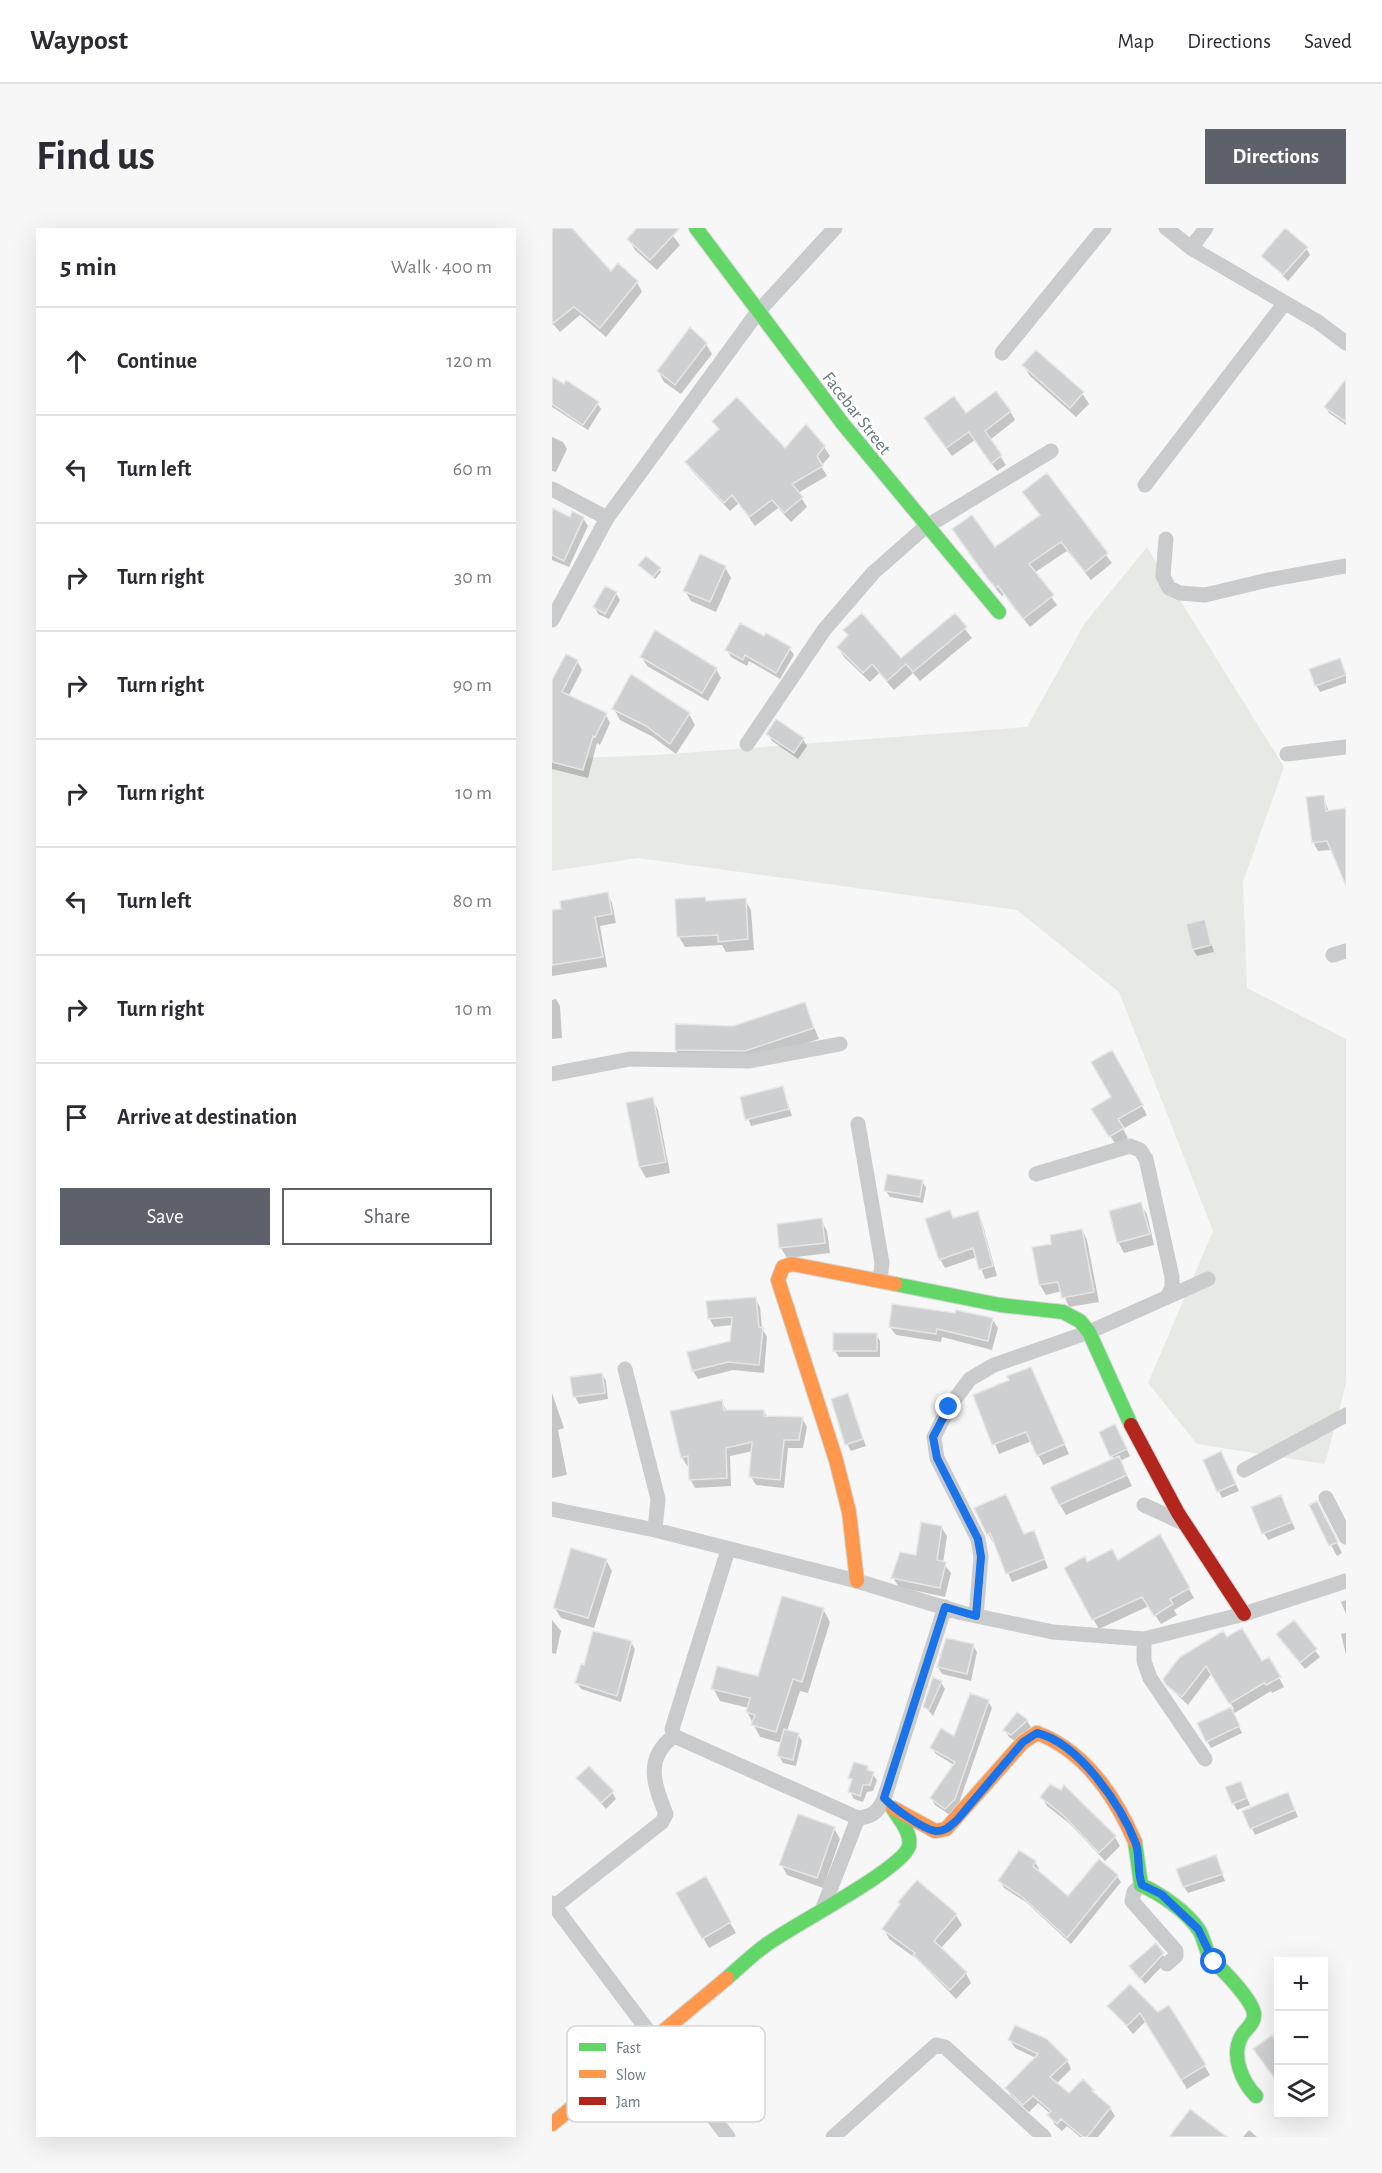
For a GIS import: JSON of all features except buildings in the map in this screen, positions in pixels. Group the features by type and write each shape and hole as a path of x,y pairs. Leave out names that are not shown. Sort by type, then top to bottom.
{"street":[{"name":"Facebar Street","path":"696,228 757,313 924,528 999,612"},
{"path":"552,620 607,518 757,313 835,228"},
{"path":"1002,353 1104,228"},
{"path":"1166,228 1191,248 1318,322 1346,343"},
{"path":"1191,248 1206,228"},
{"path":"1145,485 1284,304"},
{"path":"747,744 824,630 873,573 924,528 1051,451"},
{"path":"552,489 607,518"},
{"path":"1166,538 1163,576 1169,588 1180,594 1205,595 1268,580 1346,566"},
{"path":"1287,754 1346,747"},
{"path":"552,1074 630,1059 749,1061 840,1044"},
{"path":"858,1124 882,1263 880,1279"},
{"path":"1036,1174 1130,1146 1140,1150 1146,1159 1172,1276 1172,1288 1168,1295"},
{"path":"857,1581 849,1512 838,1470 778,1280 783,1267 792,1264 880,1279 1000,1305 1063,1312 1080,1321 1089,1332 1128,1425 1181,1522 1244,1614"},
{"path":"976,1616 981,1557 978,1539 937,1458 933,1437 949,1407 970,1378 994,1365 1089,1332 1208,1279"},
{"path":"625,1369 658,1498 656,1530"},
{"path":"1245,1470 1346,1415"},
{"path":"1326,1498 1346,1537"},
{"path":"1144,1505 1181,1522"},
{"path":"552,1509 656,1530 857,1581 976,1616 1053,1632 1144,1639 1244,1614 1346,1581"},
{"path":"674,1736 672,1729 728,1550"},
{"path":"674,1736 858,1818 869,1817 888,1803 945,1607"},
{"path":"1144,1639 1144,1661 1150,1678 1205,1759"},
{"path":"888,1803 935,1831 946,1829 957,1820 1023,1742 1037,1733 1050,1736 1084,1761 1120,1814 1137,1846 1138,1874 1142,1885 1161,1894 1198,1929 1214,1962 1223,1969 1254,2011 1251,2027 1240,2038 1236,2058 1248,2088 1256,2096"},
{"path":"645,2026 553,1905 662,1822 666,1814 653,1778 663,1744 674,1736"},
{"path":"668,2026 766,1944 865,1885 900,1859 909,1848 910,1837 888,1803"},
{"path":"823,1908 858,1818"},
{"path":"1142,1885 1134,1892 1132,1901 1176,1951 1176,1956 1167,1965"},
{"path":"832,2137 936,2045 945,2047 1044,2137"},
{"path":"552,2124 567,2111"},
{"path":"717,2122 728,2137"}],"shaded area":[{"path":"1147,547 1284,767 1243,882 1247,988 1346,1039 1346,1383 1325,1464 1197,1444 1148,1383 1213,1231 1119,992 1017,910 638,858 552,871 552,759 657,755 1027,727 1085,623"}],"traffic: fast":[{"path":"696,228 843,424 999,612"},
{"path":"895,1284 1000,1305 1063,1312 1080,1321 1089,1332 1131,1425"},
{"path":"727,1978 766,1945 868,1882 902,1856 909,1846 909,1836 893,1809"},
{"path":"1135,1842 1141,1885 1173,1904 1194,1923 1212,1960 1238,1987 1252,2008 1253,2021 1241,2037 1237,2052 1242,2076 1256,2096"}],"traffic: slow":[{"path":"857,1581 849,1512 836,1460 778,1280 783,1267 792,1264 895,1284"},
{"path":"893,1808 935,1831 946,1829 1023,1742 1037,1733 1070,1751 1084,1763 1108,1792 1135,1842"},
{"path":"669,2026 727,1978"},
{"path":"552,2124 567,2111"}],"traffic: jam":[{"path":"1131,1425 1178,1513 1244,1614"}],"route":[{"path":"949,1407 933,1437 937,1458 978,1539 981,1557 976,1616 945,1607 884,1798 893,1808 935,1831 946,1829 957,1820 1023,1742 1037,1733 1050,1736 1084,1761 1120,1814 1137,1846 1138,1874 1142,1885 1161,1894 1198,1929 1214,1962"}]}
